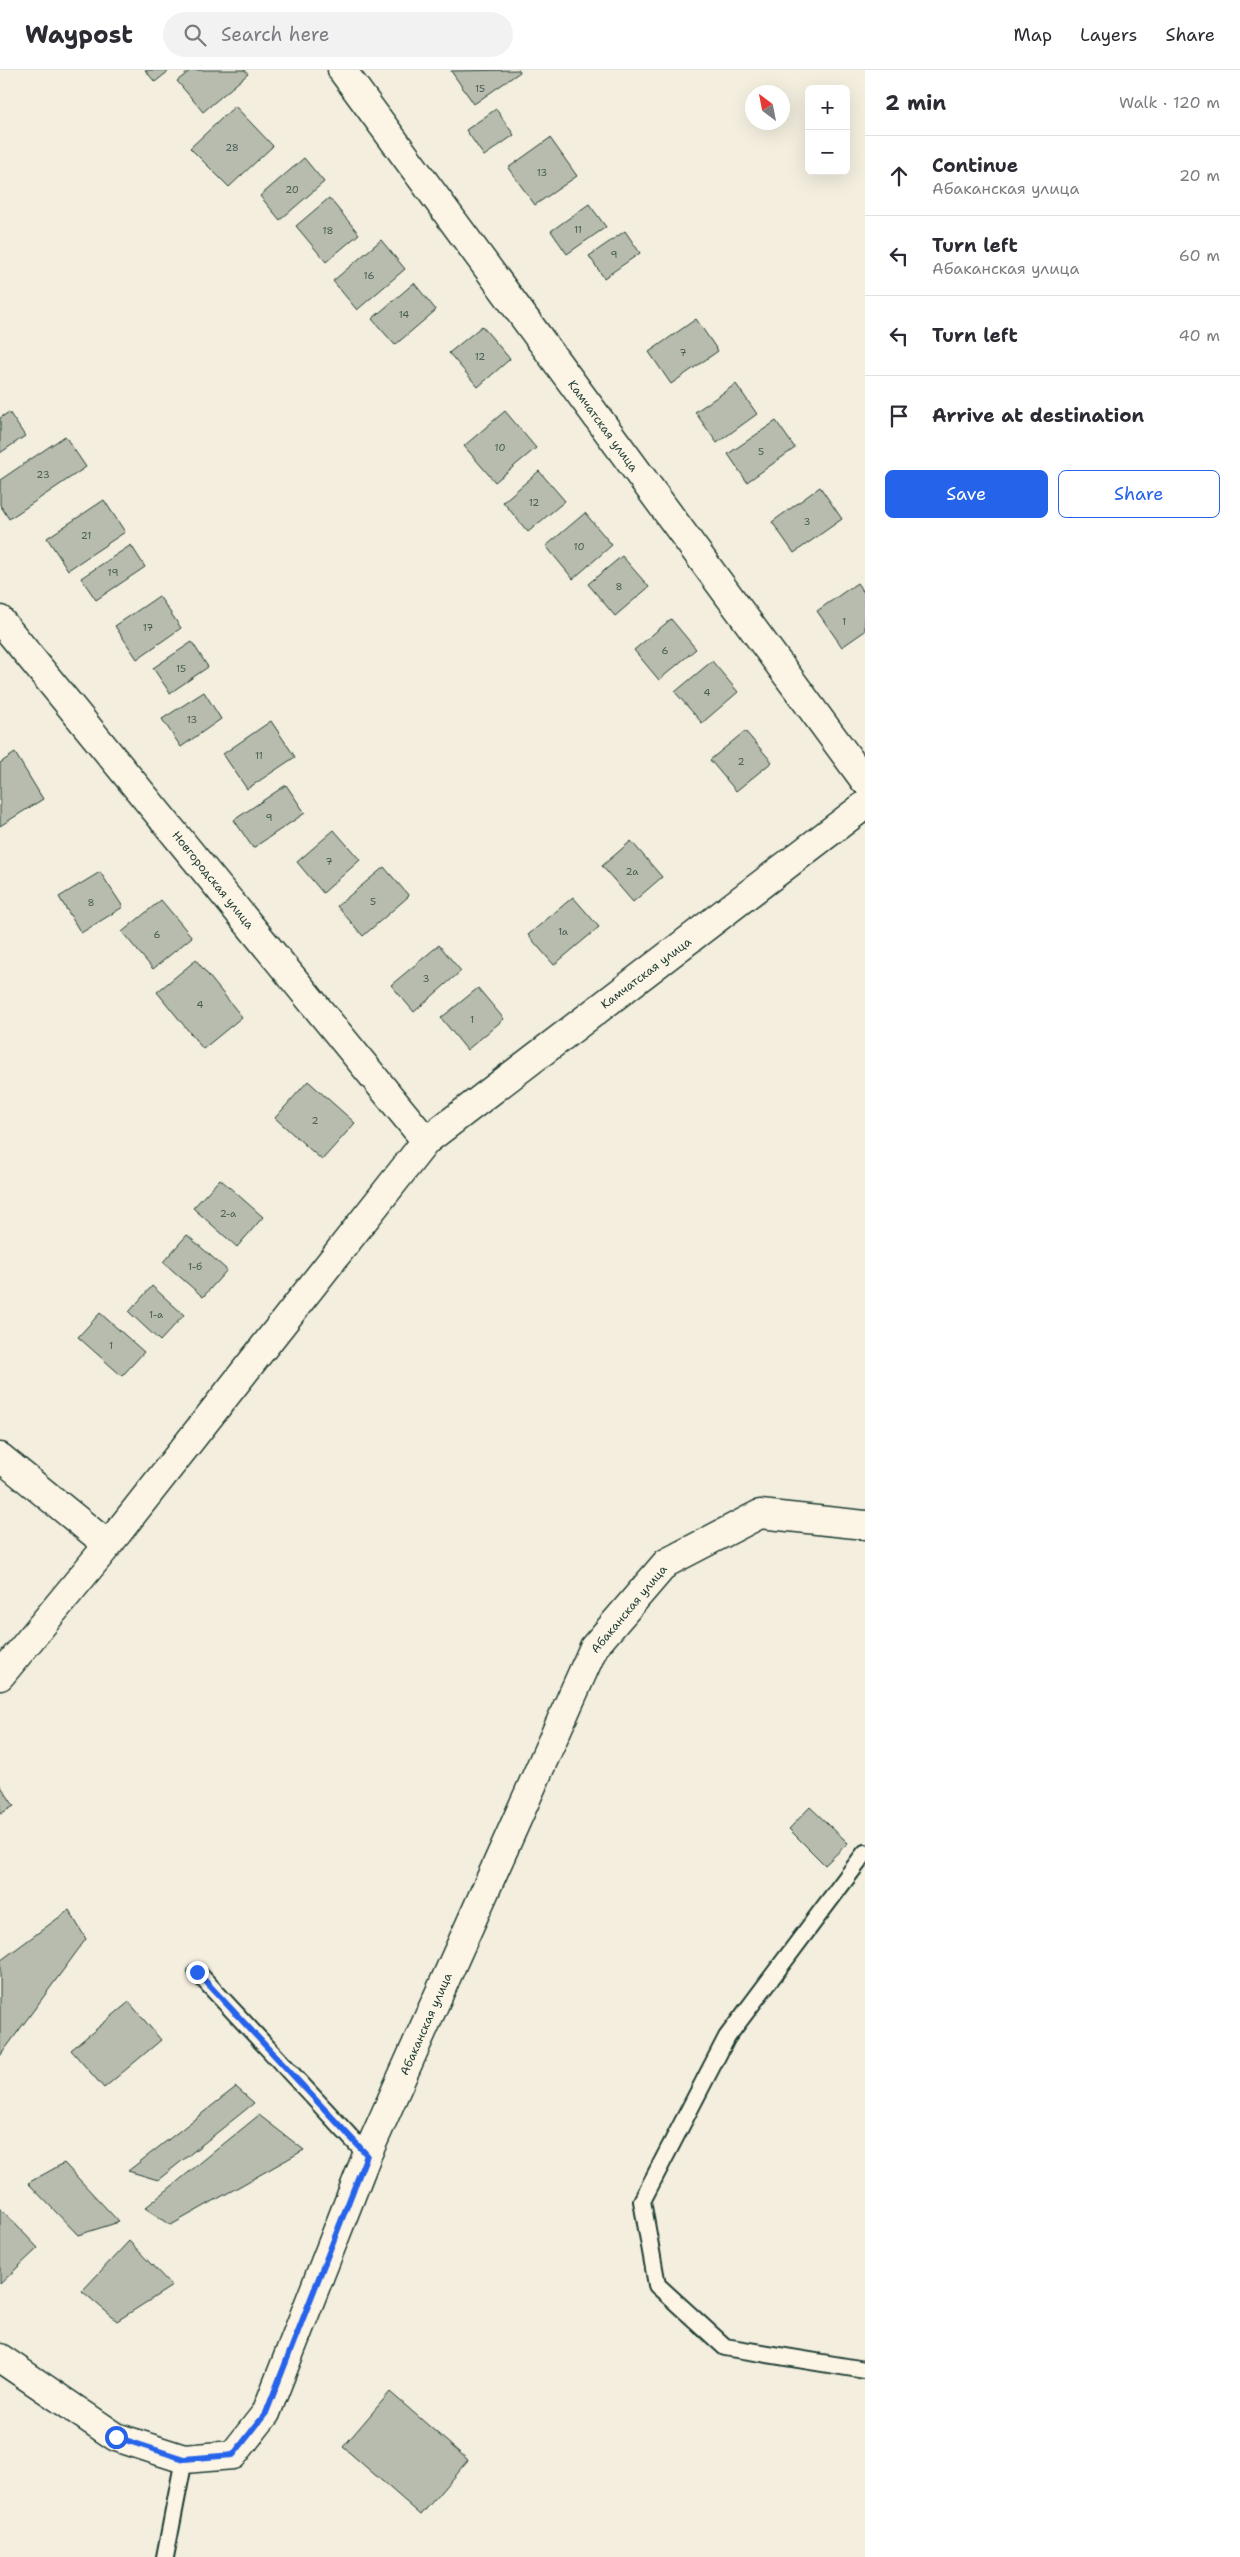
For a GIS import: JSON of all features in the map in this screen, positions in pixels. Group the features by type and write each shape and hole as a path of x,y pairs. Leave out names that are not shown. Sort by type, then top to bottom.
{"street":[{"name":"Камчатская улица","path":"342,70 865,781"},
{"name":"Новгородская улица","path":"0,620 426,1141"},
{"name":"Камчатская улица","path":"0,1676 108,1545 426,1141 865,805"},
{"path":"0,1457 108,1545"},
{"name":"Абаканская улица","path":"0,2358 116,2437 184,2459 233,2455 266,2413 367,2155 594,1647 666,1563 760,1514 865,1525"}],"lane":[{"path":"865,1853 727,2037 642,2201 657,2285 725,2347 865,2370"},
{"path":"197,1972 367,2155"},
{"path":"164,2557 184,2459"}],"building":[{"path":"145,70 170,70 155,82"},
{"path":"191,70 245,70 248,74 203,112 177,81"},
{"path":"519,70 520,72 474,104 451,71"},
{"path":"235,106 273,146 229,187 190,148"},
{"path":"496,109 514,135 484,156 466,130"},
{"path":"550,138 577,176 535,205 508,168"},
{"path":"304,158 324,182 280,220 260,196"},
{"path":"329,198 359,234 326,262 296,226"},
{"path":"589,204 606,227 567,254 551,231"},
{"path":"625,231 640,253 604,278 589,256"},
{"path":"381,240 405,269 357,310 333,281"},
{"path":"414,283 436,310 395,345 372,319"},
{"path":"696,319 718,351 671,384 649,352"},
{"path":"482,326 510,359 478,387 449,353"},
{"path":"736,384 757,414 717,443 695,412"},
{"path":"505,411 536,448 495,482 464,446"},
{"path":"9,412 25,436 0,453 0,418"},
{"path":"776,421 795,448 747,482 728,454"},
{"path":"65,436 86,467 9,519 0,505 0,480"},
{"path":"539,471 565,501 528,532 503,502"},
{"path":"820,487 842,519 794,553 772,522"},
{"path":"104,500 125,532 68,570 47,538"},
{"path":"585,513 612,545 573,579 546,546"},
{"path":"131,545 145,567 96,600 81,578"},
{"path":"622,556 649,587 615,616 588,584"},
{"path":"857,583 865,594 865,631 842,647 817,611"},
{"path":"159,596 181,628 137,659 115,626"},
{"path":"671,619 696,649 659,680 634,650"},
{"path":"192,642 208,667 170,693 153,668"},
{"path":"712,661 738,692 702,723 675,692"},
{"path":"204,692 221,719 181,747 162,719"},
{"path":"271,721 295,757 247,789 223,754"},
{"path":"745,731 772,762 736,791 710,760"},
{"path":"15,753 43,799 0,826 0,763"},
{"path":"286,785 305,813 253,848 234,820"},
{"path":"334,830 360,860 323,893 297,862"},
{"path":"631,841 662,877 633,902 602,866"},
{"path":"384,867 409,896 363,936 337,906"},
{"path":"100,872 123,907 81,933 59,897"},
{"path":"573,897 599,927 554,965 528,935"},
{"path":"161,900 192,937 153,969 122,932"},
{"path":"439,945 461,971 414,1012 391,985"},
{"path":"196,960 242,1017 203,1049 157,992"},
{"path":"478,988 504,1019 467,1050 441,1018"},
{"path":"308,1081 355,1123 322,1160 275,1118"},
{"path":"220,1179 263,1217 237,1247 193,1208"},
{"path":"187,1235 227,1270 203,1297 163,1262"},
{"path":"152,1286 184,1315 160,1341 129,1312"},
{"path":"100,1313 144,1352 122,1376 78,1337"},
{"path":"0,1785 14,1806 0,1814"},
{"path":"810,1807 848,1843 825,1865 789,1829"},
{"path":"69,1910 86,1939 0,2056 0,1961"},
{"path":"129,2002 161,2040 104,2088 71,2050"},
{"path":"236,2087 254,2103 158,2180 128,2171"},
{"path":"259,2115 304,2150 171,2225 145,2208"},
{"path":"64,2163 119,2222 78,2235 28,2183"},
{"path":"0,2208 38,2248 0,2284"},
{"path":"129,2241 172,2286 117,2321 82,2291"},
{"path":"390,2392 468,2460 421,2515 343,2447"}],"route":[{"path":"116,2437 184,2459 233,2455 266,2413 367,2155 197,1972"}]}
